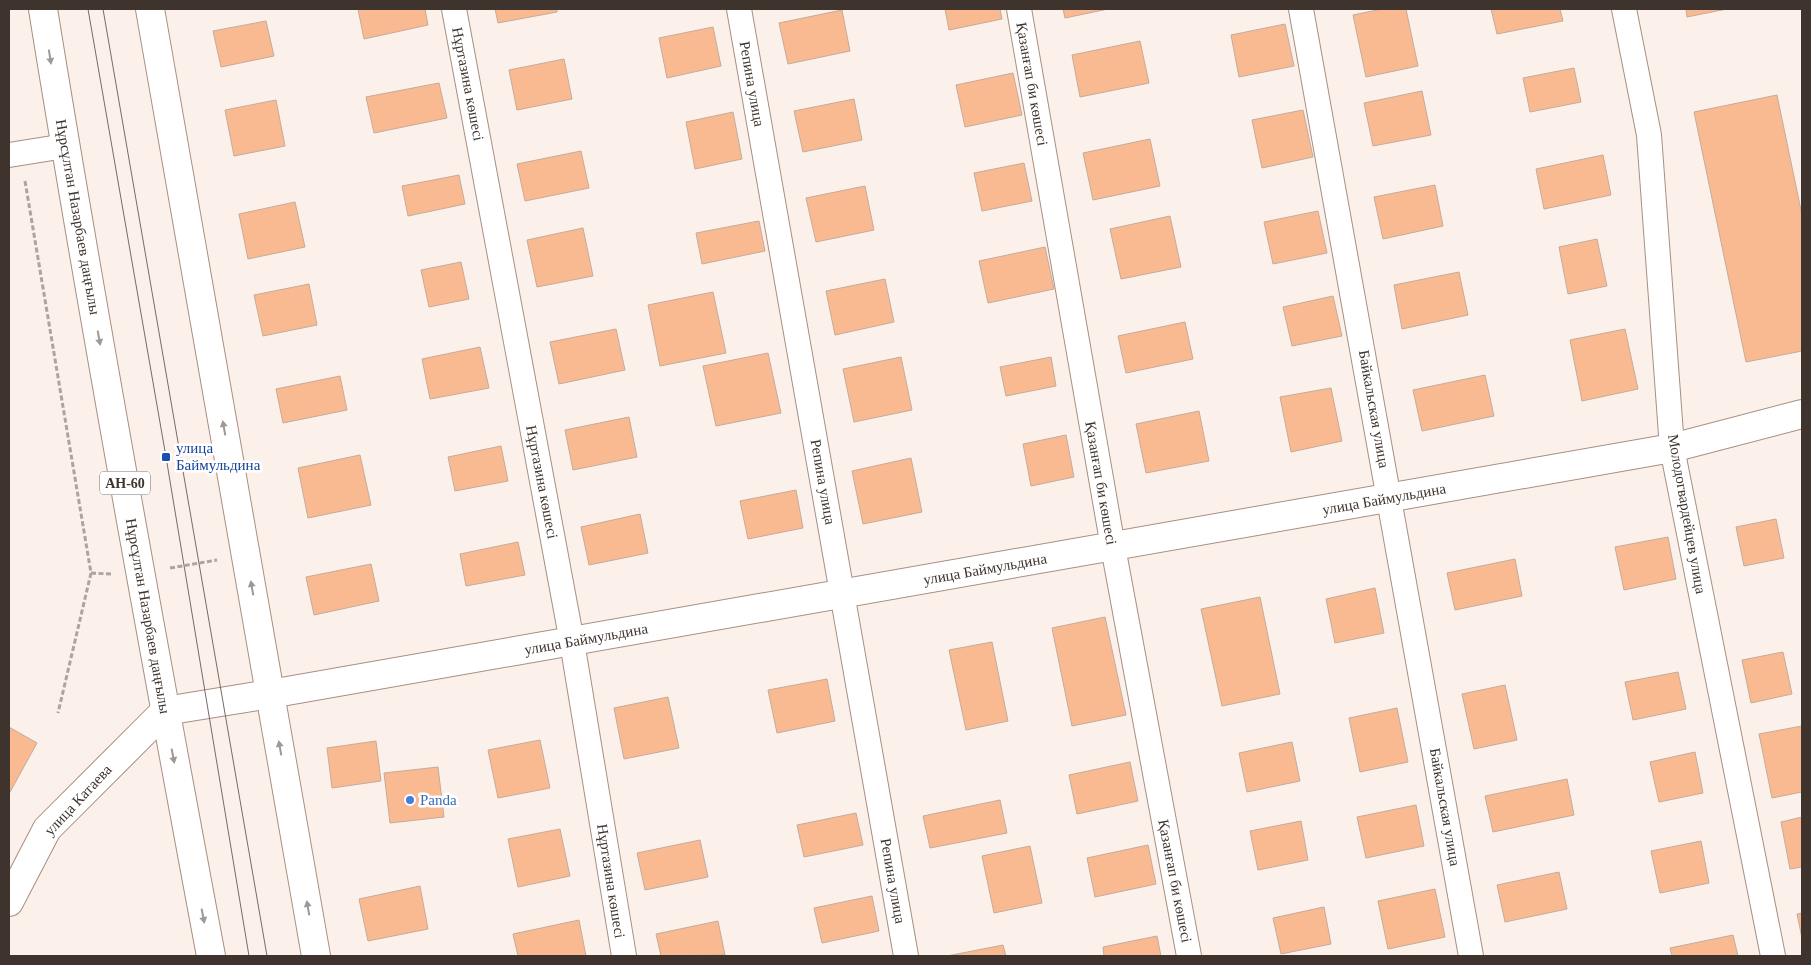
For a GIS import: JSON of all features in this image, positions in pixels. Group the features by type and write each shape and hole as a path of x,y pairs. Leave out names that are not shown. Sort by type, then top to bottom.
{"street":[{"name":"Нұрсұлтан Назарбаев даңғылы","path":"43,9 65,146 165,711 211,956"},
{"path":"150,9 316,956"},
{"name":"Нұртазина көшесі","path":"454,9 572,642 624,956"},
{"name":"Репина улица","path":"739,9 906,956"},
{"name":"Қазанғап би көшесі","path":"1019,9 1113,547 1189,956"},
{"name":"Байкальская улица","path":"1301,9 1472,956"},
{"name":"Молодогвардейцев улица","path":"1624,9 1649,135 1672,448 1773,956"},
{"path":"15,154 65,146"},
{"name":"улица Баймульдина","path":"165,711 572,642 1672,448 1802,414"},
{"name":"улица Катаева","path":"9,902 47,829 165,711"}],"path":[{"path":"15,154 91,573 58,714"},
{"path":"170,568 220,559"},
{"path":"91,573 116,574"}],"building":[{"path":"358,9 425,9 428,25 364,39"},
{"path":"495,9 557,9 557,12 498,23"},
{"path":"945,9 1000,9 1002,19 949,30"},
{"path":"1063,9 1108,9 1065,18"},
{"path":"1382,9 1406,9 1418,66 1366,77 1353,15"},
{"path":"1491,9 1560,9 1563,21 1497,34"},
{"path":"1686,9 1727,9 1687,17"},
{"path":"842,10 850,51 788,64 779,23"},
{"path":"266,21 274,56 221,67 213,31"},
{"path":"1285,24 1294,66 1239,77 1231,35"},
{"path":"713,27 721,66 667,78 659,38"},
{"path":"1140,41 1149,83 1080,97 1072,55"},
{"path":"564,59 572,99 517,110 509,70"},
{"path":"1574,68 1581,102 1530,112 1523,78"},
{"path":"1013,73 1022,115 965,127 956,85"},
{"path":"439,83 447,118 374,133 366,97"},
{"path":"1422,91 1431,135 1373,146 1364,103"},
{"path":"1777,95 1802,215 1802,351 1746,362 1694,112"},
{"path":"854,99 862,140 803,152 794,111"},
{"path":"276,100 285,146 234,156 225,110"},
{"path":"1303,110 1313,157 1262,168 1252,120"},
{"path":"733,112 742,159 695,169 686,122"},
{"path":"1150,139 1160,186 1093,200 1083,153"},
{"path":"581,151 589,188 525,201 517,164"},
{"path":"1603,155 1611,195 1544,209 1536,169"},
{"path":"1024,163 1032,201 982,211 974,173"},
{"path":"459,175 465,204 408,216 402,186"},
{"path":"1435,185 1443,226 1383,239 1374,197"},
{"path":"865,186 874,230 816,242 806,198"},
{"path":"295,202 305,247 248,259 239,214"},
{"path":"1318,211 1327,253 1273,264 1264,222"},
{"path":"1170,216 1181,267 1121,279 1110,229"},
{"path":"759,221 765,251 702,264 696,233"},
{"path":"583,228 593,276 537,287 527,240"},
{"path":"1597,239 1607,286 1568,294 1559,247"},
{"path":"1045,247 1054,289 988,303 979,261"},
{"path":"461,262 469,299 429,307 421,270"},
{"path":"1459,272 1468,315 1402,329 1394,285"},
{"path":"885,279 894,322 835,335 826,291"},
{"path":"309,284 317,325 263,336 254,295"},
{"path":"713,292 726,353 660,366 648,305"},
{"path":"1333,296 1342,336 1292,346 1283,307"},
{"path":"1185,322 1193,359 1126,373 1118,336"},
{"path":"616,329 625,370 559,384 550,342"},
{"path":"1625,329 1638,389 1582,401 1570,340"},
{"path":"480,347 489,388 430,399 422,359"},
{"path":"768,353 781,413 716,426 703,366"},
{"path":"901,357 912,410 854,422 843,369"},
{"path":"1051,357 1056,386 1006,396 1000,367"},
{"path":"1485,375 1494,416 1422,431 1413,390"},
{"path":"340,376 347,410 283,423 276,389"},
{"path":"1331,388 1342,441 1291,452 1280,397"},
{"path":"1199,411 1209,461 1146,473 1136,424"},
{"path":"629,417 637,457 573,470 565,430"},
{"path":"1066,435 1074,477 1031,486 1023,444"},
{"path":"501,446 508,481 455,491 448,457"},
{"path":"360,455 371,505 308,518 298,468"},
{"path":"911,458 922,512 863,524 852,471"},
{"path":"796,490 803,528 748,539 740,501"},
{"path":"640,514 648,553 589,565 581,527"},
{"path":"1776,519 1784,558 1744,566 1736,527"},
{"path":"1668,537 1676,579 1624,590 1615,547"},
{"path":"518,542 525,575 466,586 460,554"},
{"path":"1515,559 1522,596 1455,610 1447,573"},
{"path":"371,564 379,601 314,615 306,577"},
{"path":"1375,588 1384,633 1335,643 1326,599"},
{"path":"1260,597 1280,694 1222,706 1201,609"},
{"path":"1105,617 1126,715 1072,726 1052,628"},
{"path":"992,642 1008,721 966,730 949,650"},
{"path":"1783,652 1792,694 1751,703 1742,660"},
{"path":"1678,672 1686,709 1633,720 1625,682"},
{"path":"827,679 835,721 777,733 768,690"},
{"path":"1505,685 1517,740 1474,749 1462,694"},
{"path":"668,697 679,748 624,759 614,708"},
{"path":"1397,708 1408,762 1360,772 1349,718"},
{"path":"1802,726 1802,792 1772,798 1759,734"},
{"path":"9,727 37,743 9,794"},
{"path":"540,740 550,788 498,798 488,750"},
{"path":"376,741 381,781 332,788 327,748"},
{"path":"1292,742 1300,781 1247,792 1239,753"},
{"path":"1695,752 1703,793 1659,802 1650,762"},
{"path":"1130,762 1138,801 1077,814 1069,775"},
{"path":"438,767 444,817 390,823 384,773"},
{"path":"1567,779 1574,815 1493,832 1485,796"},
{"path":"1000,800 1007,833 930,848 923,816"},
{"path":"1416,805 1424,846 1366,858 1357,817"},
{"path":"856,813 863,845 804,857 797,825"},
{"path":"1802,817 1802,867 1790,869 1781,822"},
{"path":"1301,821 1308,860 1258,870 1250,831"},
{"path":"560,829 570,876 518,887 508,839"},
{"path":"700,840 708,877 645,890 637,853"},
{"path":"1701,841 1709,883 1660,893 1651,851"},
{"path":"1148,845 1156,884 1095,897 1087,858"},
{"path":"1030,846 1042,903 994,913 982,856"},
{"path":"1559,872 1567,909 1505,922 1497,885"},
{"path":"420,886 428,929 368,941 359,899"},
{"path":"1435,889 1445,937 1388,949 1378,901"},
{"path":"872,896 879,931 822,943 814,908"},
{"path":"1324,907 1331,944 1281,954 1273,918"},
{"path":"1802,913 1802,938 1797,914"},
{"path":"579,920 586,956 518,956 513,934"},
{"path":"718,921 725,955 661,956 656,934"},
{"path":"1733,935 1738,956 1672,956 1670,948"},
{"path":"1157,936 1161,956 1104,956 1103,947"},
{"path":"1003,945 1006,956 947,956"}],"tram line":[{"path":"88,9 166,457 249,956"},
{"path":"103,9 267,956"}],"place":[{"name":"улица Баймульдина","path":"166,457"},
{"name":"Panda","path":"410,800"}]}
